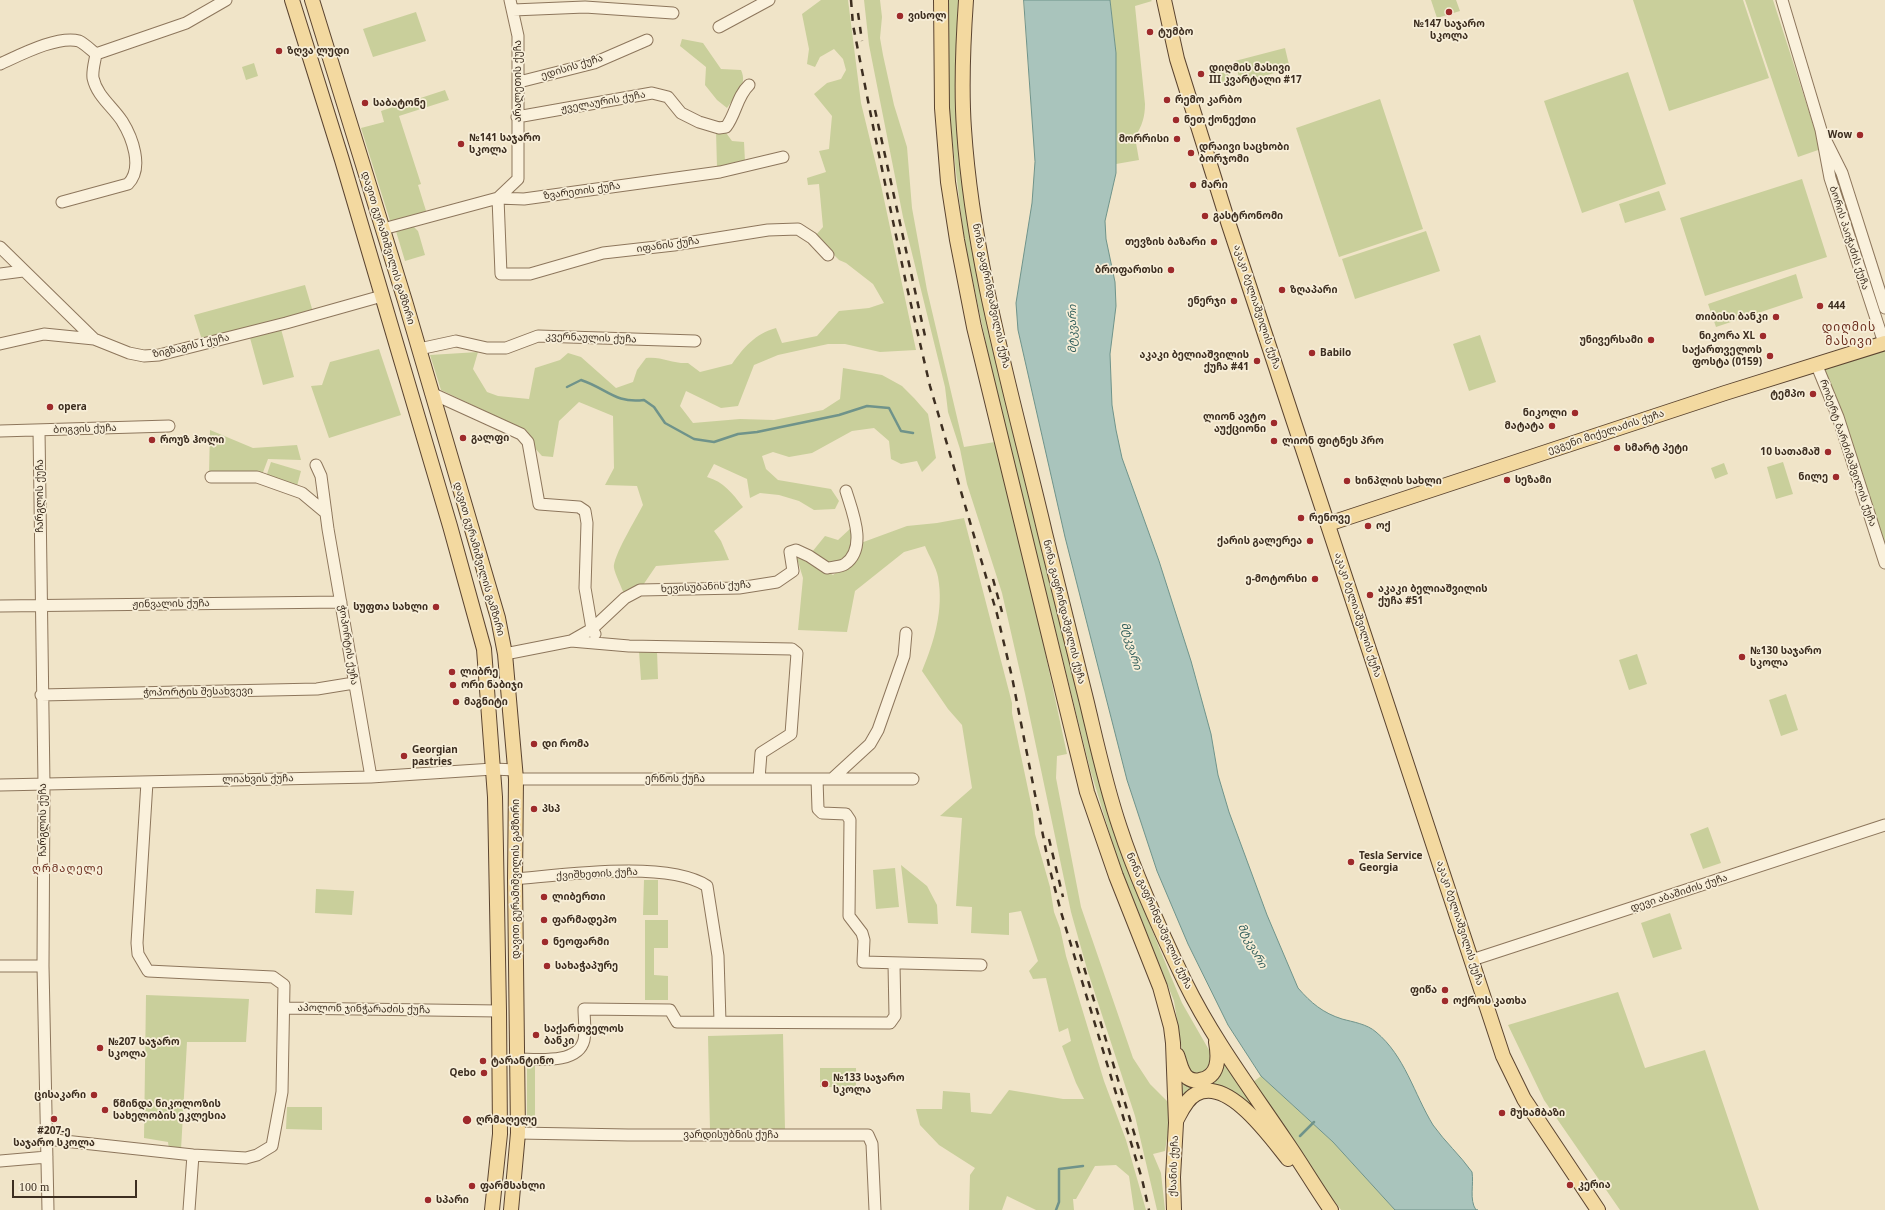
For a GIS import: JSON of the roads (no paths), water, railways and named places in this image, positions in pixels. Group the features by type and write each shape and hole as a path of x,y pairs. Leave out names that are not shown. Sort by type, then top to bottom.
{"main road":[{"name":"დავით გურამიშვილის გამზირი","path":"292,0 321,88 450,526 484,648 493,769 499,1012 500,1119 499,1145 492,1210"},
{"name":"დავით გურამიშვილის გამზირი","path":"312,0 402,290 498,618 505,654 516,774 515,879 518,1133 511,1210"},
{"name":"ნონა გაფრინდაშვილის ქუჩა","path":"941,0 942,108 948,182 956,240 974,327 1087,792 1110,862 1160,987 1168,1013 1174,1043 1176,1122"},
{"name":"ნონა გაფრინდაშვილის ქუჩა","path":"966,0 962,101 971,200 992,306 1040,510 1100,756 1121,831 1170,950 1214,1037 1331,1210"},
{"name":"აკაკი ბელიაშვილის ქუჩა","path":"1164,0 1170,34 1188,94 1503,1056 1524,1099 1598,1210"},
{"path":"382,296 402,290"},
{"name":"ევგენი მიქელაძის ქუჩა","path":"1328,524 1725,393 1817,366 1884,343"},
{"path":"1174,1043 1183,1072 1187,1077 1197,1080 1208,1078 1213,1074 1216,1068 1218,1056 1214,1037"},
{"path":"1176,1122 1185,1105 1196,1094 1208,1091 1224,1094 1259,1123 1290,1161 1310,1178"},
{"path":"499,1145 518,1133 509,1125 504,1124 500,1119"},
{"name":"ქსანის ქუჩა","path":"1174,1210 1173,1177 1176,1122"}],"street":[{"path":"96,54 186,22 226,0"},
{"path":"719,27 769,0"},
{"name":"ბორის პაიჭაძის ქუჩა","path":"1782,0 1821,130 1826,162 1840,210 1884,343"},
{"path":"512,5 585,7 673,13"},
{"name":"არალეთის ქუჩა","path":"498,198 518,179 518,36 512,5"},
{"path":"0,64 24,52 64,40 79,41 96,54"},
{"name":"ედისის ქუჩა","path":"518,82 594,62 647,40"},
{"path":"62,202 128,184 133,177 136,165 134,149 126,128 98,91 93,77 96,54"},
{"name":"ჟველაურის ქუჩა","path":"517,117 652,93 668,97 681,113 719,128 726,126 731,120 744,89 749,84"},
{"name":"ბორის პაიჭაძის ქუჩა","path":"1821,130 1838,165 1854,209 1885,308"},
{"name":"ზვარეთის ქუჩა","path":"383,230 498,198 524,199 720,172 783,157"},
{"path":"1826,162 1833,161 1838,165"},
{"name":"იფანის ქუჩა","path":"498,198 501,274 530,274 603,253 674,245 768,230 798,229 812,238 828,256"},
{"path":"1840,210 1847,211 1854,209"},
{"path":"0,247 94,339"},
{"path":"0,274 23,271"},
{"name":"ზიგზაგის I ქუჩა","path":"0,344 44,334 94,339 129,353 144,356 159,355 286,323 382,296"},
{"name":"კვერნაულის ქუჩა","path":"419,349 456,341 487,348 506,348 538,336 695,341"},
{"name":"რობერტ ბარძიმაშვილის ქუჩა","path":"1817,366 1838,417 1885,563"},
{"path":"432,393 521,434 528,442 539,504 579,506 585,511 587,523 585,588 592,629 600,643"},
{"name":"ბოგვის ქუჩა","path":"0,431 170,426"},
{"name":"ჩარგლის ქუჩა","path":"39,430 41,695 44,784 42,966 48,1210"},
{"name":"ჭოპორტის ქუჩა","path":"316,465 321,476 354,683 371,777"},
{"path":"211,477 257,477 302,493 326,513"},
{"name":"ხევისუბანის ქუჩა","path":"571,641 592,629 625,598 640,590 739,588 777,582 792,571 790,552 796,550 809,556 827,568 844,565 851,558 856,547 857,531 846,491"},
{"name":"ჟინვალის ქუჩა","path":"0,606 341,602"},
{"path":"833,778 870,744 878,730 904,656 906,633"},
{"name":"ხევისუბანის ქუჩა","path":"505,654 571,641 629,646 792,649 797,652 791,734 761,753 759,779"},
{"name":"ჭოპორტის შესახვევი","path":"41,695 317,689 354,683"},
{"name":"ლიახვის ქუჩა","path":"0,785 371,777 493,769 516,774"},
{"name":"ერწოს ქუჩა","path":"516,774 759,779 912,778"},
{"path":"818,779 818,808 822,812 846,814 850,820 849,916 862,933 864,940 863,962 894,964 981,965"},
{"path":"147,782 138,954 148,971 273,977 284,984 285,1008"},
{"name":"დევი აბაშიძის ქუჩა","path":"1472,960 1885,825"},
{"name":"ქვიშხეთის ქუჩა","path":"515,879 630,870 696,879 707,886 718,956 720,1022"},
{"path":"517,1059 566,1058 578,1050 584,1041 584,1009 670,1010 677,1022 890,1023 895,1016 894,964"},
{"path":"0,966 42,966"},
{"name":"აპოლონ ჯინჭარაძის ქუჩა","path":"46,1139 192,1155 246,1158 257,1155 272,1146 282,1092 285,1008 499,1012"},
{"name":"ვარდისუბნის ქუჩა","path":"518,1133 628,1135 868,1135 872,1144 875,1210"},
{"path":"189,1210 192,1155"},
{"path":"0,1161 47,1157"}],"water":[{"name":"მტკვარი","path":"1024,0 1110,0 1116,53 1116,173 1105,221 1106,239 1115,282 1116,306 1110,354 1112,405 1116,430 1122,458 1159,561 1191,661 1211,734 1218,775 1229,812 1267,915 1298,988 1313,1003 1329,1014 1372,1029 1394,1052 1402,1064 1433,1125 1472,1172 1472,1197 1476,1210 1395,1210 1333,1142 1261,1076 1228,1025 1188,944 1157,871 1127,780 1065,537 1018,330 1016,303 1032,203 1035,162"}],"waterway":[{"path":"567,387 581,380 590,383 618,398 634,401 644,400 654,407 665,423 694,439 714,442 738,434 757,432 839,415 867,406 889,408 901,431 913,433"},
{"path":"1300,1136 1314,1122"},
{"path":"1056,1210 1059,1202 1059,1169 1083,1166"}],"railway":[{"path":"851,0 853,25 874,131 906,283 930,386 997,614 1012,677 1049,866 1061,912 1142,1179 1149,1210"},
{"path":"858,13 862,41"},
{"path":"875,110 925,336"},
{"path":"993,579 1002,612"},
{"path":"1049,839 1063,897"},
{"path":"1076,941 1142,1159"}],"place":[{"name":"№147 საჯარო სკოლა","path":"1449,12"},
{"name":"ვისოლ","path":"900,16"},
{"name":"ტუმბო","path":"1150,32"},
{"name":"ზღვა ლუდი","path":"279,51"},
{"name":"დიღმის მასივი III კვარტალი #17","path":"1201,74"},
{"name":"რემო კარბო","path":"1167,100"},
{"name":"საბატონე","path":"365,103"},
{"name":"ნეთ ქონექთი","path":"1176,120"},
{"name":"Wow","path":"1860,135"},
{"name":"მორრისი","path":"1177,139"},
{"name":"№141 საჯარო სკოლა","path":"461,144"},
{"name":"დრაივი საცხობი ბორჯომი","path":"1191,153"},
{"name":"მარი","path":"1193,185"},
{"name":"გასტრონომი","path":"1205,216"},
{"name":"თევზის ბაზარი","path":"1214,242"},
{"name":"ბროფართსი","path":"1171,270"},
{"name":"ზღაპარი","path":"1282,290"},
{"name":"ენერჯი","path":"1234,301"},
{"name":"444","path":"1820,306"},
{"name":"თიბისი ბანკი","path":"1776,317"},
{"name":"ნიკორა XL","path":"1763,336"},
{"name":"უნივერსამი","path":"1651,340"},
{"name":"Babilo","path":"1312,353"},
{"name":"საქართველოს ფოსტა (0159)","path":"1770,356"},
{"name":"აკაკი ბელიაშვილის ქუჩა #41","path":"1257,361"},
{"name":"ტემპო","path":"1813,394"},
{"name":"opera","path":"50,407"},
{"name":"ნიკოლი","path":"1575,413"},
{"name":"ლიონ ავტო აუქციონი","path":"1274,423"},
{"name":"მატატა","path":"1552,426"},
{"name":"გალფი","path":"463,438"},
{"name":"როუზ ჰოლი","path":"152,440"},
{"name":"ლიონ ფიტნეს პრო","path":"1274,441"},
{"name":"სმარტ პეტი","path":"1617,448"},
{"name":"10 სათამაშ","path":"1828,452"},
{"name":"ნილე","path":"1836,477"},
{"name":"სეზამი","path":"1507,480"},
{"name":"ხინპლის სახლი","path":"1347,481"},
{"name":"რენოვე","path":"1301,518"},
{"name":"ოქ","path":"1368,526"},
{"name":"ქარის გალერეა","path":"1310,541"},
{"name":"ე-მოტორსი","path":"1315,579"},
{"name":"აკაკი ბელიაშვილის ქუჩა #51","path":"1370,595"},
{"name":"სუფთა სახლი","path":"436,607"},
{"name":"№130 საჯარო სკოლა","path":"1742,657"},
{"name":"ლიბრე","path":"452,672"},
{"name":"ორი ნაბიჯი","path":"453,685"},
{"name":"მაგნიტი","path":"456,702"},
{"name":"დი რომა","path":"534,744"},
{"name":"Georgian pastries","path":"404,756"},
{"name":"პსპ","path":"534,809"},
{"name":"Tesla Service Georgia","path":"1351,862"},
{"name":"ლიბერთი","path":"544,897"},
{"name":"ფარმადეპო","path":"544,920"},
{"name":"ნეოფარმი","path":"545,942"},
{"name":"სახაჭაპურე","path":"547,966"},
{"name":"ფიწა","path":"1445,990"},
{"name":"ოქროს კათხა","path":"1445,1001"},
{"name":"საქართველოს ბანკი","path":"536,1035"},
{"name":"№207 საჯარო სკოლა","path":"100,1048"},
{"name":"ტარანტინო","path":"483,1061"},
{"name":"Qebo","path":"484,1073"},
{"name":"№133 საჯარო სკოლა","path":"825,1084"},
{"name":"ცისაკარი","path":"94,1095"},
{"name":"წმინდა ნიკოლოზის სახელობის ეკლესია","path":"105,1110"},
{"name":"მუხამბაზი","path":"1502,1113"},
{"name":"#207-ე საჯარო სკოლა","path":"54,1119"},
{"name":"ღრმაღელე","path":"467,1120"},
{"name":"კერია","path":"1570,1185"},
{"name":"ფარმსახლი","path":"472,1186"},
{"name":"სპარი","path":"428,1200"}],"district":[{"name":"დიღმის მასივი","path":"1849,335"},
{"name":"ღრმაღელე","path":"68,869"}]}
